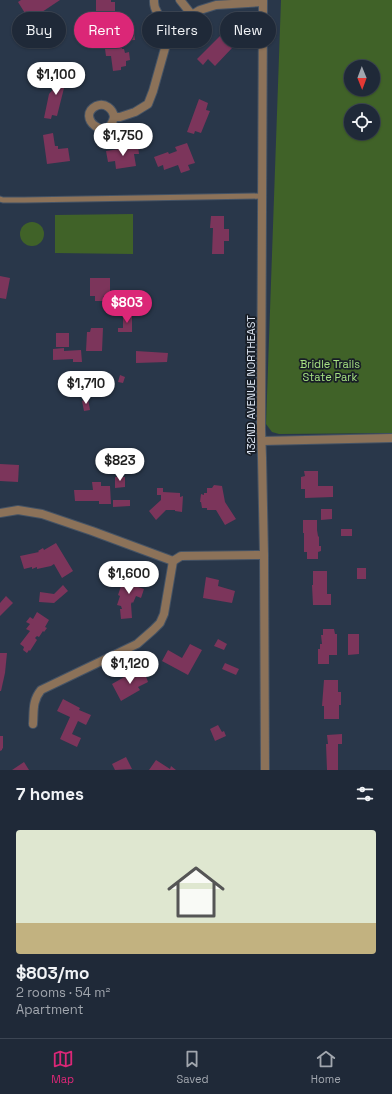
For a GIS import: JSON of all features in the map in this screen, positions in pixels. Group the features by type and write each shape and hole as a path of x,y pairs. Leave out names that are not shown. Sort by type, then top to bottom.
{"street":[{"path":"154,0 153,6 157,12"},
{"path":"180,0 190,12"},
{"path":"197,12 216,5 263,1"},
{"name":"132ND AVENUE NORTHEAST","path":"263,1 261,429 264,555 265,770"},
{"path":"114,118 135,112 148,104 165,48"},
{"path":"262,441 392,438"},
{"path":"0,513 18,510 42,514 173,561"},
{"path":"33,724 34,704 36,696 41,690 137,644 160,623 164,614 173,561 181,556 264,555"}],"lane":[{"path":"0,199 24,200 262,196"}],"green space":[{"name":"Bridle Trails State Park","path":"281,0 392,0 392,433 279,434 272,432 266,424"},
{"path":"133,214 133,254 55,253 55,215"},
{"path":"32,222 37,223 43,229 43,239 37,245 32,246 27,245 21,239 20,234 21,229 27,223"}],"building":[{"path":"21,0 60,0 42,12 24,12 18,2"},
{"path":"96,0 111,0 111,2 115,2 115,12 96,12"},
{"path":"220,36 220,48 232,48 215,66 208,59 203,65 197,59 208,48 212,48 212,44"},
{"path":"122,48 124,49 125,53 129,52 130,60 126,61 126,66 121,67 121,70 113,71 111,56 106,56 105,49"},
{"path":"63,72 71,78 64,88 57,116 52,115 51,119 44,118 49,94 57,85 54,83"},
{"path":"199,99 208,103 206,110 210,111 201,133 195,131 194,134 187,132"},
{"path":"53,133 55,146 58,146 58,149 68,148 70,161 47,164 43,135"},
{"path":"187,143 195,163 188,165 190,170 181,173 178,165 164,170 163,165 158,167 154,157 168,152 169,154 177,151 175,147"},
{"path":"138,146 139,154 134,154 136,166 116,169 115,161 108,162 106,151"},
{"path":"211,216 224,216 224,229 229,229 229,241 224,241 224,254 212,254 213,228 210,228"},
{"path":"0,276 10,278 6,299 0,298"},
{"path":"90,278 110,278 110,297 103,296 103,301 95,301 95,296 90,296"},
{"path":"132,315 132,332 118,332 118,328 123,328 123,316"},
{"path":"91,328 103,328 102,351 86,351 87,332 90,332"},
{"path":"56,333 69,333 69,347 56,347"},
{"path":"64,348 64,351 81,350 82,362 73,362 73,359 53,360 53,349"},
{"path":"136,351 168,353 167,362 136,363"},
{"path":"120,375 125,377 123,383 118,382"},
{"path":"88,399 90,410 84,411 82,401"},
{"path":"0,464 19,465 18,482 0,481"},
{"path":"304,471 318,471 318,486 333,486 333,497 305,498 305,489 301,489 301,477 305,476"},
{"path":"115,477 125,477 125,487 115,488"},
{"path":"92,482 101,482 101,486 110,486 111,504 99,504 99,501 75,501 74,490 93,490"},
{"path":"214,485 222,486 225,502 236,519 225,525 216,510 207,510 207,508 202,508 200,502 201,494 204,495 204,493 207,493 207,488 212,488"},
{"path":"157,488 163,488 163,492 180,493 180,497 183,496 182,512 166,510 156,520 149,511 161,500 161,495 157,495"},
{"path":"113,500 130,500 130,506 113,507"},
{"path":"321,509 332,509 332,519 321,520"},
{"path":"303,520 317,520 319,546 321,546 321,551 318,552 318,559 307,559 307,552 304,552"},
{"path":"341,529 352,529 352,536 341,536"},
{"path":"56,543 73,571 62,578 54,564 37,569 37,567 32,569 32,567 24,569 20,556 39,552 38,551 43,548 44,550"},
{"path":"357,568 366,568 366,579 357,579"},
{"path":"313,571 327,571 327,594 331,594 331,605 313,605"},
{"path":"125,574 141,579 138,587 144,589 141,598 136,596 131,604 132,618 121,619 120,609 122,609 121,606 117,605 120,596 118,595"},
{"path":"206,577 219,580 218,586 235,591 232,603 203,598"},
{"path":"63,585 68,591 54,603 39,602 40,592 54,594"},
{"path":"6,596 13,603 0,616 0,603"},
{"path":"37,612 49,620 45,627 47,628 39,637 37,636 35,638 37,640 27,653 23,650 24,647 20,644 30,631 26,629 30,624 26,622 30,617 33,619"},
{"path":"323,629 334,629 335,634 337,634 337,655 329,655 329,664 318,664 318,649 320,649 320,644 322,644 321,635 323,635"},
{"path":"348,634 359,634 359,654 348,655"},
{"path":"218,639 227,644 224,650 214,646"},
{"path":"190,644 202,650 188,675 162,661 168,650 182,658"},
{"path":"0,653 7,653 1,691 0,691"},
{"path":"225,663 239,669 236,675 222,669"},
{"path":"144,671 148,682 138,687 140,690 121,701 112,684 126,676 128,678"},
{"path":"324,680 338,680 338,692 341,692 339,719 324,719 324,706 322,706"},
{"path":"63,699 80,708 79,710 91,715 86,725 78,721 72,734 81,738 77,747 60,739 70,717 57,711"},
{"path":"218,725 222,732 224,731 226,736 215,741 210,729"},
{"path":"342,734 342,744 338,744 338,770 327,770 327,735"},
{"path":"0,736 3,736 3,748 0,751"},
{"path":"126,757 132,769 115,770 112,764"},
{"path":"156,760 170,769 171,766 176,770 149,770"},
{"path":"24,762 29,770 12,770"}]}
